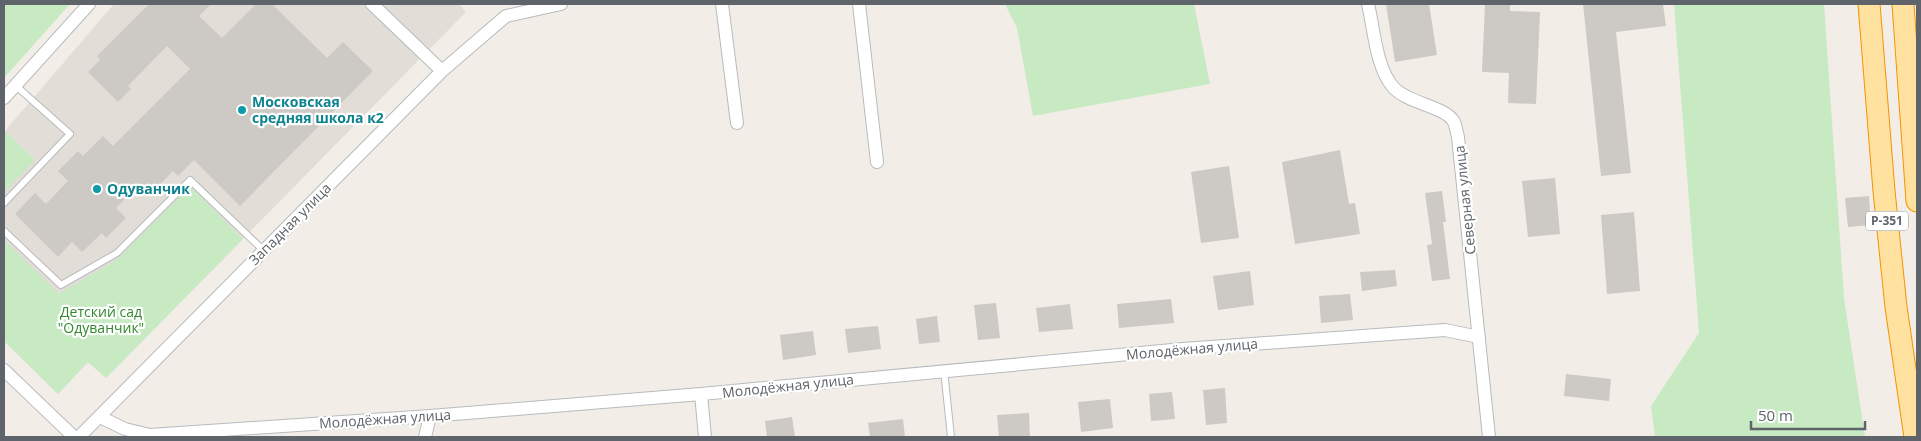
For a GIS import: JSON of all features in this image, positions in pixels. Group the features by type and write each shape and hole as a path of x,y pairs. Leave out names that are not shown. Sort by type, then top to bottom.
{"highway":[{"name":"Р-351","path":"1869,4 1884,191 1896,307 1915,437"},
{"name":"Р-351","path":"1903,4 1917,201"}],"street":[{"path":"4,98 88,4"},
{"path":"372,4 442,71"},
{"path":"505,10 561,4"},
{"path":"722,4 737,123"},
{"path":"859,4 877,162"},
{"name":"Северная улица","path":"1368,4 1382,71 1394,88 1410,100 1442,112 1454,121 1458,137 1490,437"},
{"name":"Западная улица","path":"79,437 442,71 505,10"},
{"name":"Молодёжная улица","path":"100,417 125,429 150,436 701,394 1183,349 1445,330 1479,337"},
{"path":"4,370 74,437"},
{"path":"701,394 705,437"},
{"path":"425,437 430,416"}],"lane":[{"path":"4,203 70,134 15,85"},
{"path":"4,231 61,285 117,253 190,180 264,251"},
{"path":"944,370 951,437"}],"shaded area":[{"path":"114,4 459,4 466,12 106,378 88,362 58,394 4,341 4,132"}],"green space":[{"path":"4,4 70,4 4,78"},
{"path":"1005,4 1194,4 1210,84 1033,116 1017,28"},
{"path":"1674,4 1824,4 1844,298 1865,437 1655,437 1651,406 1699,333"},
{"path":"4,132 35,160 4,192"},
{"name":"Детский сад \"Одуванчик\"","path":"190,186 243,239 106,378 88,362 58,394 4,341 4,240 59,294 118,259"}],"building":[{"name":"Московская средняя школа к2","path":"149,4 211,4 199,16 222,38 256,4 272,4 327,58 343,42 373,71 240,206 194,160 178,176 173,171 149,196 139,185 116,208 126,218 106,238 102,233 82,252 72,242 58,257 15,214 35,193 46,204 68,181 58,171 78,151 83,156 103,136 113,146 190,69 167,46 128,86 131,89 118,102 88,72 100,60 97,56"},
{"path":"1386,4 1429,4 1437,55 1395,62"},
{"path":"1485,4 1510,4 1510,11 1540,12 1536,104 1508,103 1509,73 1482,72"},
{"path":"1583,4 1663,4 1666,26 1616,32 1631,173 1601,176"},
{"path":"1340,150 1349,204 1355,203 1360,234 1295,244 1282,162"},
{"path":"1229,166 1239,238 1201,243 1191,172"},
{"path":"1555,178 1560,234 1528,237 1522,181"},
{"path":"1442,191 1446,222 1443,222 1450,279 1432,281 1427,245 1432,244 1425,193"},
{"path":"1869,196 1871,225 1848,227 1845,198"},
{"path":"1634,212 1640,291 1607,294 1601,215"},
{"path":"1395,270 1397,286 1362,291 1360,272"},
{"path":"1250,271 1254,305 1218,310 1213,276"},
{"path":"1350,294 1353,320 1321,323 1319,296"},
{"path":"1171,299 1174,323 1119,328 1117,304"},
{"path":"996,303 1000,338 978,340 974,305"},
{"path":"1070,304 1073,329 1039,332 1036,308"},
{"path":"937,316 940,342 919,344 916,319"},
{"path":"878,326 881,349 848,353 845,329"},
{"path":"813,331 816,355 783,360 780,335"},
{"path":"1566,374 1611,379 1609,401 1564,396"},
{"path":"1225,388 1227,423 1206,425 1203,390"},
{"path":"1172,392 1175,419 1151,421 1149,394"},
{"path":"1110,399 1113,428 1081,432 1078,402"},
{"path":"1029,413 1030,437 999,437 997,415"},
{"path":"792,417 795,437 767,437 765,421"},
{"path":"903,419 905,437 870,437 868,423"}],"place":[{"name":"Московская средняя школа к2","path":"242,110"},
{"name":"Одуванчик","path":"97,189"}]}
